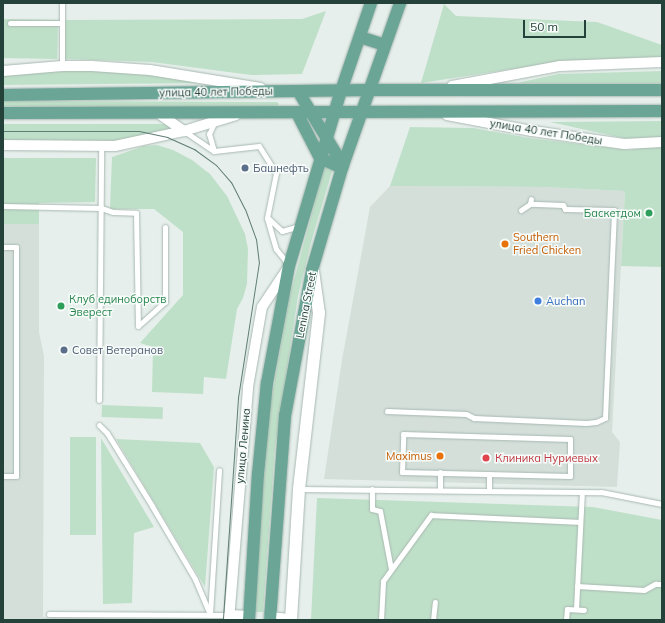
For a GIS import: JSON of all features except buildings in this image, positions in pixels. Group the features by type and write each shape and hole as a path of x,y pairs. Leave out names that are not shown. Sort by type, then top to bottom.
{"main road":[{"path":"270,619 249,618 258,474 267,383 289,266 340,91 371,3"},
{"name":"Lenina Street","path":"270,619 285,416 312,270 343,166 368,90 400,3"},
{"path":"360,37 385,46"},
{"name":"улица 40 лет Победы","path":"3,95 368,90 662,90"},
{"path":"298,91 343,166"},
{"path":"429,91 430,112"},
{"path":"280,92 280,112"},
{"name":"улица 40 лет Победы","path":"3,113 662,111"},
{"path":"297,113 320,158 343,166"}],"street":[{"name":"улица 40 лет Победы","path":"429,91 560,66 662,62"},
{"name":"улица 40 лет Победы","path":"3,71 62,66 150,70 280,92"},
{"name":"улица 40 лет Победы","path":"430,112 532,131 624,144 662,142"},
{"path":"158,113 184,131"},
{"name":"улица 40 лет Победы","path":"3,145 115,146 184,131 242,113"},
{"name":"улица Ленина","path":"229,617 248,387 262,307 289,266"},
{"path":"270,619 290,620 299,489 319,313 312,270"},
{"path":"229,617 249,618"}],"lane":[{"path":"62,3 62,66"},
{"path":"10,23 62,23"},
{"path":"214,151 209,134 215,121"},
{"path":"184,131 214,151 259,146 276,174 267,218 276,249 289,266"},
{"path":"99,400 101,146"},
{"path":"387,411 466,414 474,418 586,423 596,422 605,418 614,210 565,209 563,205 530,201 521,210"},
{"path":"3,206 101,208 113,212 136,213 138,326 165,302 165,227"},
{"path":"267,218 282,231 300,226"},
{"path":"3,247 16,247 16,476 3,476"},
{"path":"99,425 107,433 195,579 210,615"},
{"path":"403,434 570,439 570,476 489,474 402,472 403,434"},
{"path":"210,615 219,470"},
{"path":"440,472 440,490"},
{"path":"489,474 489,491"},
{"path":"299,489 601,492 662,504"},
{"path":"372,489 372,510 380,512 391,569"},
{"path":"576,609 579,522 582,492"},
{"path":"381,620 383,581 430,515 579,522"},
{"path":"577,586 644,590 655,584 662,584"},
{"path":"434,620 435,602"},
{"path":"566,620 567,609 584,610"},
{"path":"48,614 210,615 229,617"}],"shaded area":[{"path":"390,186 544,187 625,191 612,432 620,442 617,487 324,479 342,360 370,207"},
{"path":"3,224 39,224 39,332 44,356 43,617 202,620 3,620"}],"green space":[{"path":"444,4 456,16 597,22 662,45 662,57 558,62 421,83"},
{"path":"326,11 302,74 251,75 152,62 65,59 63,20 302,19"},
{"path":"3,19 58,20 57,59 3,58"},
{"path":"87,70 155,75 208,83 3,85 3,75 5,74"},
{"path":"662,71 662,83 517,83 558,74"},
{"path":"3,101 277,102 279,104 277,107 3,106"},
{"path":"662,121 662,137 627,139 550,122"},
{"path":"3,124 169,124 176,129 116,141 3,141"},
{"path":"410,127 473,128 529,138 629,150 662,145 662,267 621,266 625,191 544,187 390,186"},
{"path":"157,145 173,150 192,160 210,174 227,196 245,234 248,249 247,284 243,298 237,309 226,379 204,377 203,394 152,392 153,347 140,343 183,295 183,232 154,209 110,209 112,157 144,146"},
{"path":"3,158 96,158 95,202 39,203 39,224 3,224"},
{"path":"325,165 333,168 312,239 298,296 275,448 263,612 255,612 261,509 271,401 290,295"},
{"path":"102,405 163,407 163,419 102,417"},
{"path":"70,437 96,437 96,535 70,535"},
{"path":"101,438 154,527 134,533 132,603 103,604"},
{"path":"116,439 200,443 214,467 205,587"},
{"path":"317,498 593,507 662,520 662,620 311,620"}],"tram line":[{"path":"3,131 139,131 167,137 194,149 216,165 231,182 245,209 256,239 259,262 238,398 223,620"}],"place":[{"name":"Башнефть","path":"245,168"},
{"name":"Баскетдом","path":"649,213"},
{"name":"Southern Fried Chicken","path":"505,244"},
{"name":"Auchan","path":"538,301"},
{"name":"Клуб единоборств Эверест","path":"61,306"},
{"name":"Совет Ветеранов","path":"64,350"},
{"name":"Maximus","path":"440,456"},
{"name":"Клиника Нуриевых","path":"486,458"}]}
